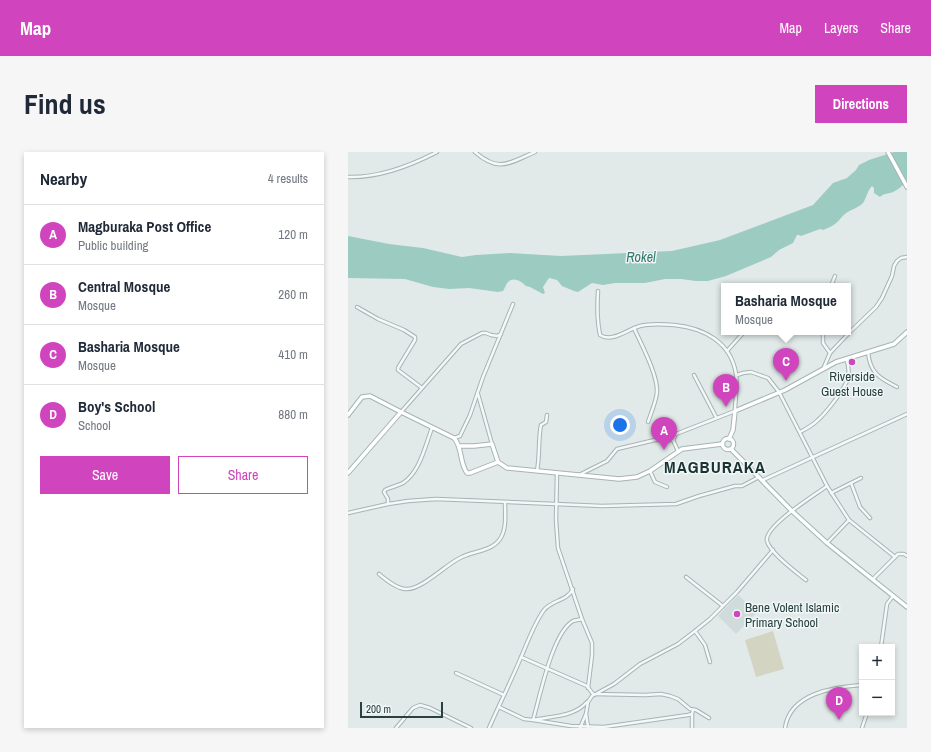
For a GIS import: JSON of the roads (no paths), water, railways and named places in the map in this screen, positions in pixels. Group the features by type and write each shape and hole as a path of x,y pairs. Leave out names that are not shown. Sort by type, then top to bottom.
{"street":[{"path":"348,177 368,176 411,165 437,152"},
{"path":"475,152 491,164 501,165 535,152"},
{"path":"888,152 907,187"},
{"path":"851,331 876,307 890,282 894,266 897,261 901,258 907,257"},
{"path":"832,283 835,276"},
{"path":"478,393 498,462 507,468 605,478 637,477 650,471 682,448 722,444 724,440 729,439 733,430 737,375 727,351 718,341 706,333 689,327 656,324 640,326 611,338 606,338 600,335 597,304 598,291"},
{"path":"454,438 460,436 470,415 513,304"},
{"path":"357,307 378,320 404,330 415,337 416,339 398,370 422,388"},
{"path":"634,328 647,357 657,392 648,422"},
{"path":"348,473 461,344 486,332 497,336 501,334"},
{"path":"673,440 676,434 689,430 779,392 807,378 824,367 846,358 894,344 907,332"},
{"path":"727,351 741,335"},
{"path":"823,335 823,343 830,353"},
{"path":"824,367 830,353 847,335"},
{"path":"868,352 869,362 876,375 897,387"},
{"path":"800,432 818,421 847,383 848,363 846,358"},
{"path":"737,375 751,372 765,376 779,392 827,486 849,520 895,557"},
{"path":"694,376 716,418"},
{"path":"348,415 362,397 370,396 454,438 459,446 466,473 470,473 498,462"},
{"path":"763,480 907,414"},
{"path":"537,471 539,457 539,433 541,425 546,422 547,415"},
{"path":"388,504 388,499 384,492 385,490 404,482 411,475 418,465 432,428"},
{"path":"729,439 734,442 731,449"},
{"path":"579,475 607,460 617,449 655,440 673,440"},
{"path":"673,440 678,451"},
{"path":"459,446 492,444"},
{"path":"722,444 726,450 731,449 792,511 827,543 907,607"},
{"path":"650,471 655,482 667,487"},
{"path":"557,473 556,504 558,548 582,619 592,643 588,688"},
{"path":"348,512 408,501 436,499 602,506 676,504 735,486 742,486 759,477"},
{"path":"831,493 861,478"},
{"path":"851,483 860,507 870,518"},
{"path":"806,580 783,561 767,543 767,538 771,530 792,511 827,486"},
{"path":"379,574 386,580 402,588 412,588 429,579 462,556 490,547 500,540 503,534 505,522 505,502"},
{"path":"827,543 849,520"},
{"path":"534,720 572,713 582,708 592,696 614,684 640,664 678,644 696,631 723,606 773,550"},
{"path":"873,579 898,554 904,554 907,556"},
{"path":"686,577 723,606"},
{"path":"489,728 532,632 544,610 552,603 563,599 570,594 572,589"},
{"path":"881,644 887,604 893,596"},
{"path":"534,720 552,653 566,628 573,621 582,619"},
{"path":"696,631 705,645 710,662"},
{"path":"521,657 588,688 591,692 596,694 661,694 678,699 690,709 696,710 710,718"},
{"path":"456,673 504,695"},
{"path":"785,728 785,723 790,712 804,700 817,693 831,689 859,685"},
{"path":"580,727 586,714 588,702"},
{"path":"396,728 413,708 420,705 430,708 472,728"},
{"path":"499,707 524,719 580,727 604,727 641,723 692,714 693,710"},
{"path":"692,728 693,710"},
{"path":"586,714 588,727"},
{"path":"862,728 865,716"}],"water":[{"name":"Rokel","path":"894,152 907,152 907,181 897,190 880,197 874,193 874,188 872,186 863,203 846,213 832,226 801,236 797,235 793,243 779,250 771,257 726,276 708,281 665,279 645,283 615,283 603,285 592,283 578,292 562,286 557,280 549,278 543,287 545,293 543,294 526,286 520,281 515,280 510,280 503,291 498,292 469,288 449,289 433,287 405,279 348,278 348,236 389,244 423,248 462,257 510,253 561,256 672,251 720,240 813,205 833,183 847,178 859,165 869,160"}],"place":[{"name":"Riverside Guest House","path":"852,362"},
{"name":"Basharia Mosque","path":"786,381"},
{"name":"Central Mosque","path":"726,407"},
{"name":"Magburaka Post Office","path":"664,450"},
{"name":"Bene Volent Islamic Primary School","path":"737,614"},
{"name":"Boy's School","path":"839,720"}],"district":[{"name":"MAGBURAKA","path":"715,466"}]}
